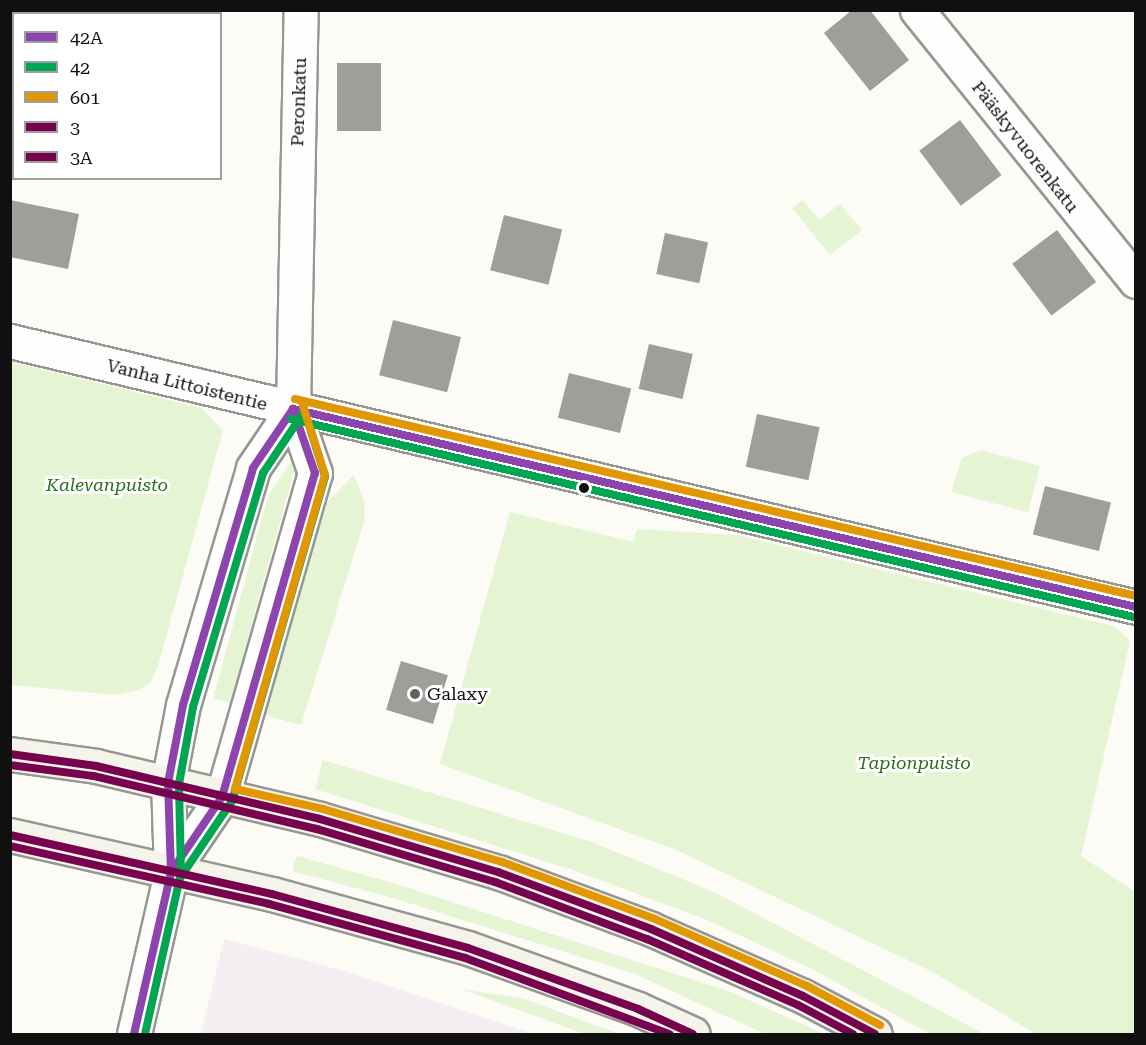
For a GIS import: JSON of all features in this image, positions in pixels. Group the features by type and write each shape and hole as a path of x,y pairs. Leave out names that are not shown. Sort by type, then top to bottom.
{"main road":[{"path":"10,754 96,766 320,819 498,872 651,929 803,996 875,1035"},
{"path":"10,835 272,894 468,948 638,1009 693,1035"}],"street":[{"name":"Peronkatu","path":"171,872 222,797 315,473 293,410 301,10"},
{"name":"Pääskyvuorenkatu","path":"917,10 1136,281"},
{"name":"Vanha Littoistentie","path":"10,341 293,410 1136,608"},
{"name":"Peronkatu","path":"134,1035 171,872 168,783 193,667 253,468 293,410"}],"shaded area":[{"path":"224,939 341,970 532,1034 201,1034"}],"green space":[{"path":"803,200 819,220 840,204 862,230 830,255 792,208"},
{"name":"Kalevanpuisto","path":"11,362 201,408 223,430 158,666 151,682 139,690 115,695 11,685"},
{"path":"981,450 1040,466 1028,512 951,492 962,458"},
{"path":"292,460 296,464 230,702 213,699 268,496"},
{"path":"354,475 364,502 365,519 301,725 268,716 264,712 266,702 313,525 323,506"},
{"name":"Tapionpuisto","path":"510,512 633,542 637,529 736,535 1114,626 1130,641 1081,856 1135,892 1135,1034 1036,1034 935,973 674,849 440,764"},
{"path":"323,760 592,842 716,893 984,1034 930,1034 814,970 705,919 573,870 315,789"},
{"path":"297,856 396,884 731,992 824,1034 765,1034 635,974 393,898 292,871"},
{"path":"461,989 525,999 619,1034 585,1034"}],"building":[{"path":"852,10 870,10 909,60 870,91 824,33"},
{"path":"337,63 381,63 381,131 337,131"},
{"path":"960,120 1002,175 961,206 919,151"},
{"path":"10,200 79,214 68,269 10,257"},
{"path":"504,215 562,230 548,285 490,270"},
{"path":"1057,230 1096,282 1051,316 1012,264"},
{"path":"665,233 708,242 699,283 656,274"},
{"path":"393,320 461,337 447,392 379,375"},
{"path":"649,344 693,354 682,399 639,389"},
{"path":"569,373 631,388 620,433 558,418"},
{"path":"757,414 820,427 808,480 746,467"},
{"path":"1045,486 1111,502 1099,551 1033,535"},
{"path":"401,661 448,675 433,724 386,710"}],"transit line":[{"name":"601","path":"295,399 1136,596"},
{"name":"42","path":"180,878 232,801 325,476 303,406"},
{"name":"601","path":"303,406 325,475 235,789 323,809 502,862 655,919 807,986 880,1025"},
{"name":"42A","path":"293,409 1136,607"},
{"name":"42A","path":"171,872 222,797 315,473 293,409"},
{"name":"42A","path":"134,1034 171,872 168,783 183,705 253,468 293,409"},
{"name":"42","path":"145,1034 181,873 179,784 193,707 263,473 302,415"},
{"name":"42","path":"291,419 1134,617"},
{"name":"3","path":"10,754 96,766 320,819 498,872 651,929 803,996 875,1034"},
{"name":"3A","path":"10,765 94,776 317,829 495,882 647,939 798,1005 853,1034"},
{"name":"3","path":"10,835 272,894 468,948 638,1009 693,1034"},
{"name":"3A","path":"10,846 269,904 465,958 669,1034"}],"place":[{"name":"Galaxy","path":"415,694"}]}
